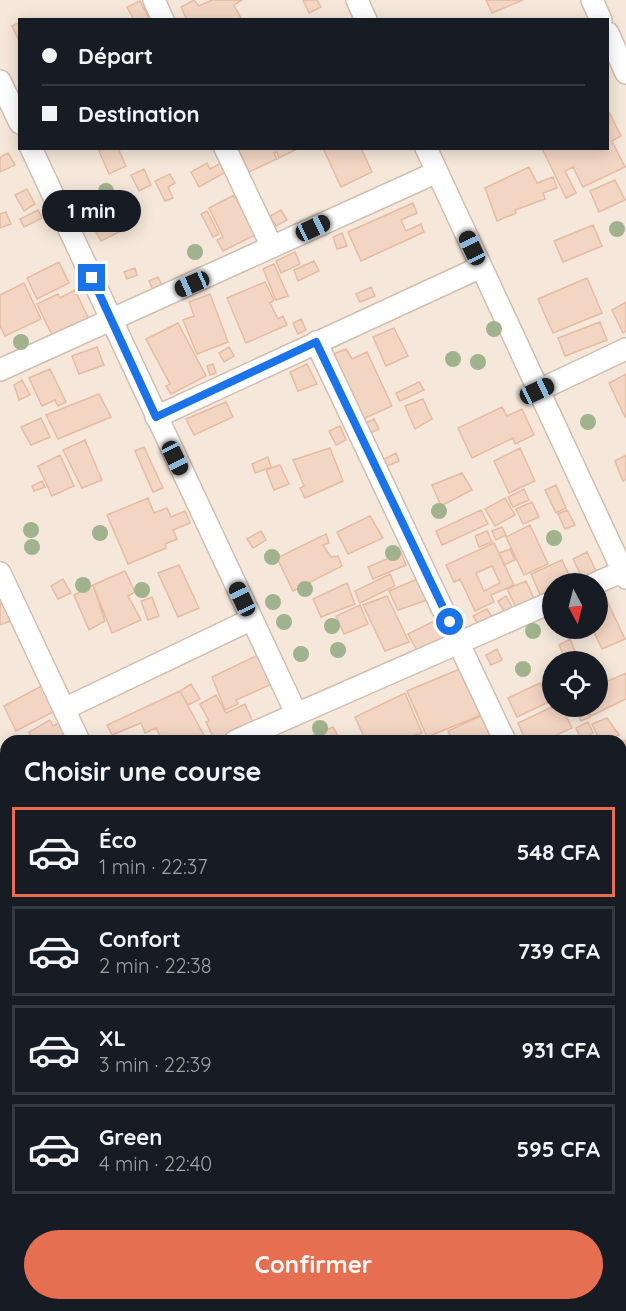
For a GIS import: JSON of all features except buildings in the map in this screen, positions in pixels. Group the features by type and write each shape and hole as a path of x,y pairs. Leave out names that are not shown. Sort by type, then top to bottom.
{"street":[{"path":"154,0 162,18"},
{"path":"357,0 365,18"},
{"path":"592,0 600,18"},
{"path":"609,35 626,73"},
{"path":"0,81 18,119"},
{"path":"32,150 296,713"},
{"path":"226,150 272,247"},
{"path":"427,150 537,391 618,538 624,575 608,580"},
{"path":"0,370 437,172"},
{"path":"156,417 481,267"},
{"path":"316,342 503,735"},
{"path":"537,391 626,349"},
{"path":"0,573 76,735"},
{"path":"248,735 542,607"},
{"path":"64,709 252,619"}],"shaded area":[{"path":"0,0 626,0 626,735 0,735"}],"route":[{"path":"92,278 156,417 316,342 450,622"}]}
